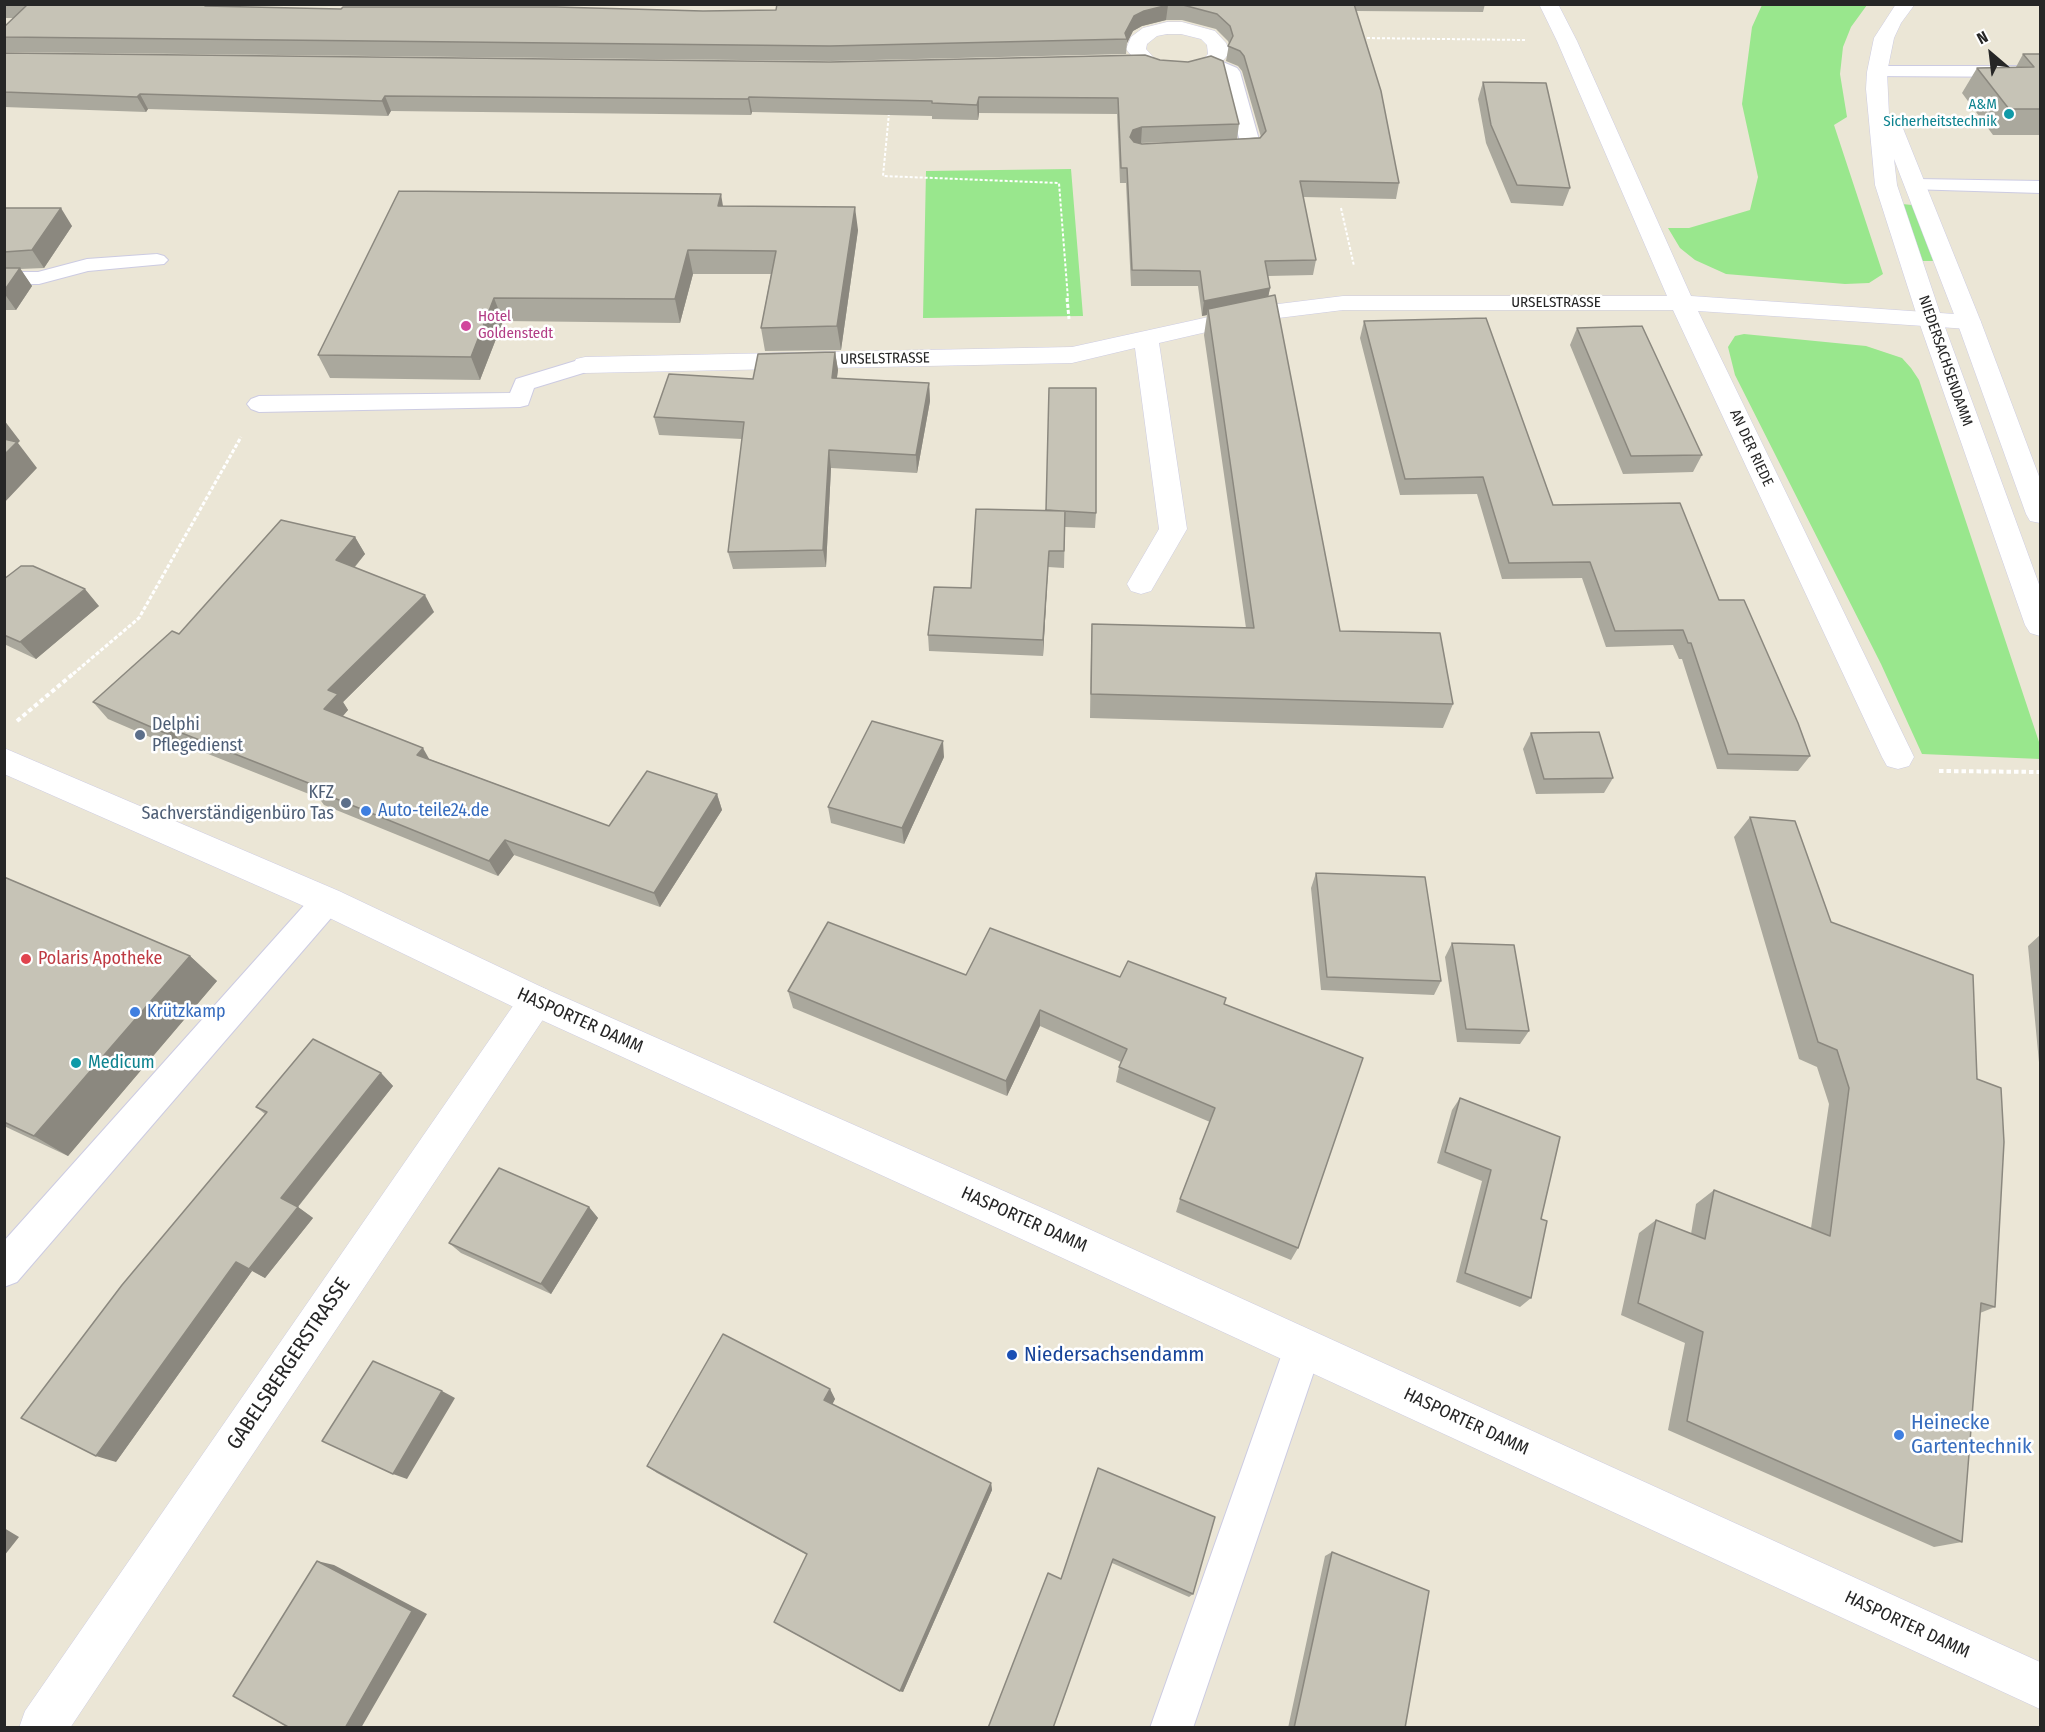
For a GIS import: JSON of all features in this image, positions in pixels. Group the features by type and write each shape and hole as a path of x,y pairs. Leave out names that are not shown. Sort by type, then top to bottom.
{"street":[{"name":"AN DER RIEDE","path":"1548,4 1567,41 1682,303 1898,757"},
{"name":"NIEDERSACHSENDAMM","path":"1906,4 1892,22 1884,38 1878,72 1886,185 1930,319 2040,626"},
{"path":"1124,62 1147,62 1159,67 1180,69 1195,68 1211,62 1219,50 1208,35 1182,28 1167,28 1141,37 1136,49 1147,62"},
{"name":"NIEDERSACHSENDAMM","path":"1878,72 1916,185 2040,514"},
{"name":"URSELSTRASSE","path":"585,365 1072,355 1254,314 1343,303 1682,303 1969,322"},
{"path":"1141,584 1173,529 1146,338"},
{"name":"HASPORTER DAMM","path":"4,760 327,900 536,1001 1303,1348 2040,1686"},
{"name":"GABELSBERGERSTRASSE","path":"42,1728 536,1001"}],"lane":[{"path":"1878,72 1903,53"},
{"path":"1196,149 1251,147 1231,72 1211,62"},
{"path":"1878,72 2040,72"},
{"path":"1916,185 2040,187"},
{"path":"4,278 39,278 87,265 157,260"},
{"path":"259,404 520,400 524,384 585,365"},
{"path":"4,1269 327,900"},
{"path":"1171,1728 1303,1348"}],"path":[{"path":"1361,38 1567,41"},
{"path":"890,105 883,176 1059,183 1072,355"},
{"path":"1341,208 1362,303"},
{"path":"14,725 139,618 259,404"},
{"path":"1898,757 1929,770 2040,772"}],"green space":[{"path":"1762,5 1867,5 1851,27 1843,47 1840,74 1847,117 1834,125 1883,274 1869,283 1845,284 1726,274 1695,260 1680,248 1668,228 1689,228 1750,210 1758,177 1742,104 1752,27"},
{"path":"1071,169 1083,316 923,318 926,171"},
{"path":"1902,204 1912,205 1935,261 1918,261"},
{"path":"1744,334 1866,346 1902,358 1911,368 1919,380 2040,745 2040,759 1922,754 1881,664 1735,375 1728,347 1735,336"}],"building":[{"path":"17,4 207,4 205,6 341,9 343,7 556,7 703,11 776,10 777,4 1354,4 1381,91 1399,183 1300,181 1316,260 1265,261 1270,288 1204,301 1200,271 1132,270 1127,168 1121,168 1118,98 979,97 977,105 932,103 932,101 749,97 748,99 385,96 382,101 140,94 137,97 4,92 4,53 830,62 1145,55 1160,60 1188,62 1211,56 1223,61 1239,124 1142,127 1133,130 1130,137 1134,142 1142,144 1260,138 1266,131 1244,56 1240,51 1228,46 1233,36 1230,26 1217,14 1183,5 1168,5 1134,16 1125,33 1127,39 830,46 4,37 4,27 27,5"},
{"path":"2023,54 2040,54 2040,109 2009,109 1977,68 2034,67"},
{"path":"1483,82 1546,83 1570,188 1517,185 1491,125"},
{"path":"399,191 721,194 718,206 855,207 837,326 761,328 776,251 688,250 675,299 494,298 471,357 318,355"},
{"path":"4,208 61,208 32,250 4,252"},
{"path":"4,268 20,268 4,291"},
{"path":"1275,295 1340,631 1440,633 1453,704 1091,694 1092,624 1254,628 1208,309"},
{"path":"1486,318 1553,505 1680,503 1719,600 1744,600 1798,723 1810,756 1728,754 1691,643 1688,643 1683,630 1615,631 1590,562 1509,563 1483,477 1405,479 1364,321"},
{"path":"1642,326 1702,455 1631,456 1577,328"},
{"path":"835,352 832,378 929,383 916,455 829,450 823,550 728,552 744,422 654,417 669,374 753,379 758,354"},
{"path":"1049,388 1096,388 1096,513 1046,510"},
{"path":"4,439 17,442 4,455"},
{"path":"976,509 1065,511 1064,551 1049,551 1043,640 928,635 934,587 971,588"},
{"path":"281,520 355,537 336,560 425,595 328,690 338,694 324,709 423,748 417,755 609,826 647,771 717,794 654,893 505,840 489,861 312,789 316,786 169,728 165,733 93,702 172,631 179,634"},
{"path":"21,566 33,566 85,589 20,642 4,635 4,579"},
{"path":"872,721 943,741 902,828 828,807"},
{"path":"1599,732 1613,778 1544,779 1531,733"},
{"path":"1750,817 1795,821 1831,922 1973,975 1977,1079 2001,1088 2004,1142 1995,1307 1981,1303 1962,1542 1687,1421 1703,1332 1638,1303 1656,1220 1705,1239 1714,1190 1830,1236 1849,1088 1837,1050 1818,1042"},
{"path":"1316,873 1425,877 1441,981 1327,977"},
{"name":"Medicum","path":"4,877 190,956 34,1136 4,1122"},
{"path":"828,922 966,975 990,928 1120,977 1128,961 1226,998 1224,1004 1363,1058 1298,1248 1180,1199 1215,1108 1119,1067 1127,1049 1040,1010 1006,1081 788,991"},
{"path":"1452,943 1514,945 1529,1031 1466,1029"},
{"path":"313,1039 381,1073 281,1198 298,1207 249,1269 236,1262 96,1456 21,1418 122,1285 267,1112 256,1107"},
{"path":"1460,1098 1560,1137 1541,1219 1547,1221 1531,1298 1465,1273 1491,1170 1445,1152"},
{"path":"499,1168 589,1207 541,1284 449,1243"},
{"path":"723,1334 830,1389 824,1400 991,1483 900,1691 774,1622 807,1554 647,1466"},
{"path":"373,1361 442,1391 393,1474 322,1441"},
{"path":"1098,1468 1215,1517 1193,1594 1113,1559 1053,1728 988,1728 1048,1573 1061,1579"},
{"path":"1332,1552 1429,1591 1405,1728 1294,1728"},
{"path":"317,1561 412,1611 345,1728 290,1728 233,1696"}],"place":[{"name":"A&M Sicherheitstechnik","path":"2009,114"},
{"name":"Hotel Goldenstedt","path":"466,326"},
{"name":"Delphi Pflegedienst","path":"140,735"},
{"name":"KFZ Sachverständigenbüro Tas","path":"346,803"},
{"name":"Auto-teile24.de","path":"366,811"},
{"name":"Polaris Apotheke","path":"26,959"},
{"name":"Krützkamp","path":"135,1012"},
{"name":"Medicum","path":"76,1063"},
{"name":"Niedersachsendamm","path":"1012,1355"},
{"name":"Heinecke Gartentechnik","path":"1899,1435"}]}
